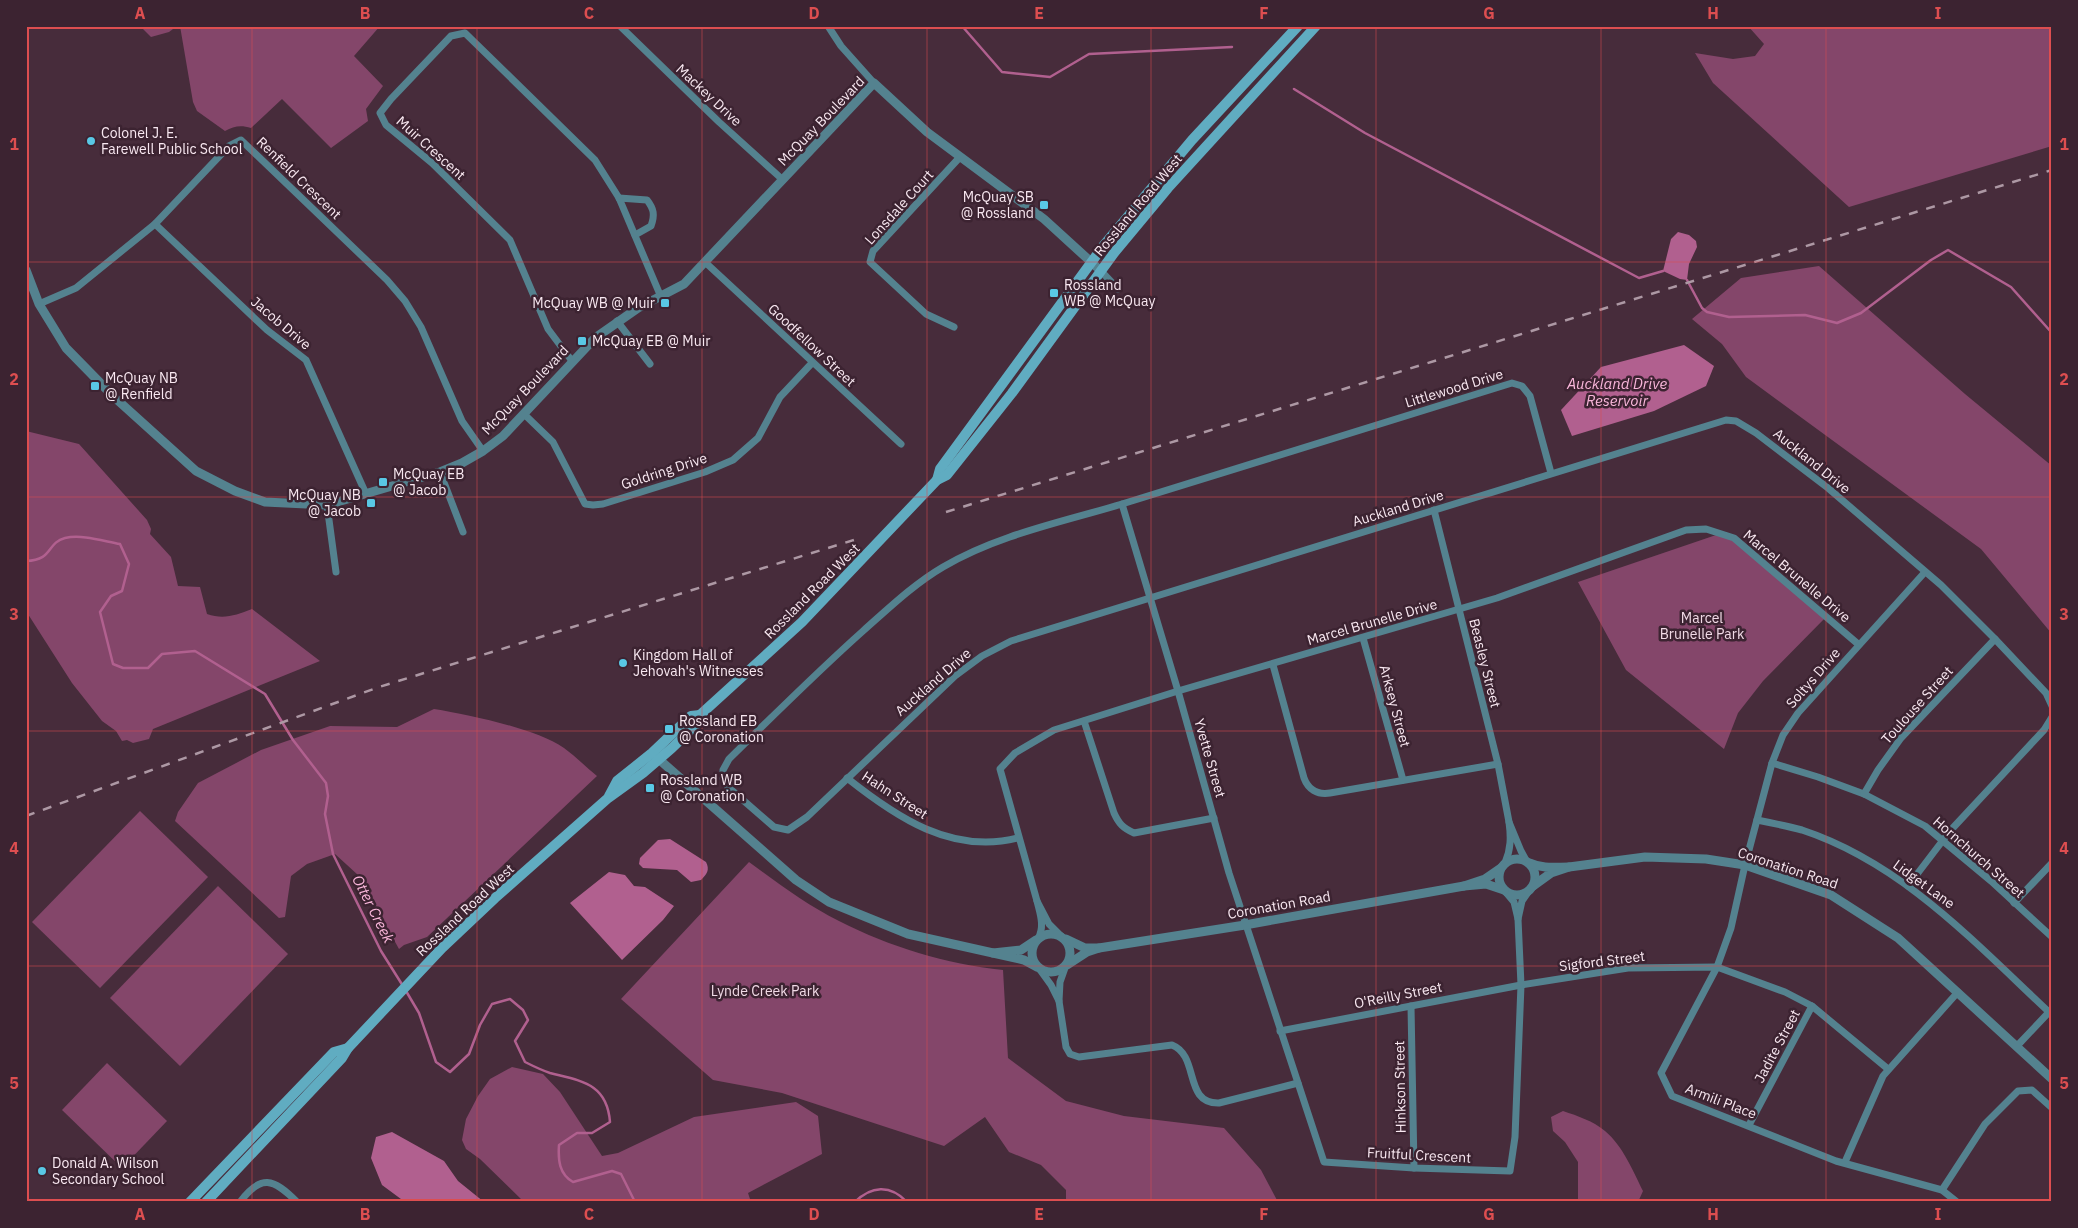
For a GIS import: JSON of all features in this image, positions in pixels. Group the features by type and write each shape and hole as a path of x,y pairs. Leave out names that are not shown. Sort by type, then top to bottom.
{"main road":[{"name":"Rossland Road West","path":"937,480 940,469 1092,262 1160,177 1298,26"},
{"name":"Rossland Road West","path":"206,1202 420,972 495,898 655,756 697,724 700,715 802,622 937,480 948,475 992,420 1101,272 1168,188 1316,26"},
{"name":"Rossland Road West","path":"190,1202 334,1052 348,1048"}],"street":[{"name":"Mackey Drive","path":"620,26 719,122 783,180"},
{"path":"828,26 841,46 874,83"},
{"name":"Muir Crescent","path":"572,361 548,329 510,240 432,163 386,125 380,113 451,36 465,33 595,160 619,198 661,297"},
{"name":"McQuay Boulevard","path":"26,270 39,304 66,348 114,398 196,471 235,492 265,502 326,505 440,472 462,463 483,451 503,436 595,338 638,308 684,284 706,263 874,83 927,132 1044,219 1101,272"},
{"name":"Renfield Crescent","path":"39,304 76,288 155,224 229,146 241,140 387,280 405,301 421,327 462,422 483,451"},
{"name":"Lonsdale Court","path":"954,327 926,314 870,262 873,251 960,157"},
{"path":"619,198 647,200 653,209 651,226 635,235"},
{"name":"Jacob Drive","path":"155,224 267,330 306,360 366,494"},
{"name":"Goodfellow Street","path":"706,263 901,444"},
{"path":"1101,272 1118,289"},
{"path":"617,321 650,364"},
{"name":"Goldring Drive","path":"524,414 553,442 585,504 598,504 705,472 733,460 758,438 780,397 812,363"},
{"name":"Littlewood Drive","path":"728,787 723,778 723,770 729,759 858,636 902,596 934,573 984,547 1512,383 1522,386 1530,396 1551,473"},
{"name":"Auckland Drive","path":"728,787 774,827 788,830 807,817 955,676 982,656 1011,641 1726,420 1736,421 1756,433 1828,488 1940,585 1995,639 2046,694 2052,706"},
{"path":"440,472 463,532"},
{"name":"Yvette Street","path":"1122,504 1245,925"},
{"path":"326,505 336,572"},
{"name":"Beasley Street","path":"1434,510 1498,764 1511,840 1510,853 1503,866"},
{"name":"Marcel Brunelle Drive","path":"1038,939 1042,922 1000,769 1015,753 1054,730 1178,691 1364,638 1529,588 1686,530 1706,529 1725,534 1742,544 1858,644"},
{"name":"Soltys Drive","path":"1757,820 1772,764 1783,735 1798,713 1858,644 1925,572"},
{"name":"Arksey Street","path":"1364,638 1403,780"},
{"name":"Toulouse Street","path":"1864,794 1878,770 1901,738 1995,639"},
{"path":"1273,664 1304,778 1311,789 1322,794 1498,764"},
{"path":"1908,886 1985,793 2044,730 2052,717"},
{"path":"1084,721 1116,818 1124,828 1134,833 1214,818"},
{"path":"655,756 796,880 829,902 908,934 1024,960 1049,972 1056,972 1066,965"},
{"name":"Hornchurch Street","path":"1772,764 1818,777 1864,794 1925,826 2052,937"},
{"name":"Hahn Street","path":"847,778 916,826 946,838 982,841 1018,838"},
{"name":"Armili Place","path":"1757,820 1731,928 1717,967 1661,1073 1672,1096 1836,1160 1942,1190 1957,1202"},
{"name":"Lidget Lane","path":"1757,820 1800,830 1823,838 1867,860 1908,886 1947,915 2050,1010"},
{"name":"Beasley Street","path":"1509,822 1527,862"},
{"name":"Coronation Road","path":"1527,862 1538,866 1569,867 1645,857 1706,859 1745,866 1831,894 1898,938 2052,1080"},
{"path":"1516,859 1527,862 1534,871 1535,877 1531,888 1527,892 1515,895 1504,890 1499,879 1503,866 1516,859"},
{"path":"2014,903 2052,863"},
{"name":"Coronation Road","path":"1464,886 1484,879 1503,866"},
{"name":"Coronation Road","path":"1531,888 1551,873 1569,867"},
{"name":"Coronation Road","path":"1062,937 1085,948 1099,948 1245,925 1464,886 1486,884 1504,890"},
{"name":"Fruitful Crescent","path":"1518,919 1522,901 1531,888"},
{"name":"Fruitful Crescent","path":"1245,925 1324,1162 1414,1168 1510,1171 1515,1137 1521,984 1518,919 1514,902 1504,890"},
{"name":"Marcel Brunelle Drive","path":"1037,901 1049,924 1062,937"},
{"path":"994,953 1021,950 1050,934 1062,937 1069,947 1070,953 1060,982 1060,1005 1066,1048 1070,1054 1079,1058 1172,1045 1178,1047 1184,1054 1200,1097 1210,1103 1219,1103 1298,1083"},
{"path":"1038,939 1032,950 1034,962 1051,985 1060,1005"},
{"name":"Coronation Road","path":"1066,965 1087,952 1099,948"},
{"path":"1717,967 1785,992 1812,1006 1888,1069"},
{"name":"Sigford Street","path":"1521,984 1628,968 1717,967"},
{"name":"O'Reilly Street","path":"1280,1031 1521,984"},
{"path":"1845,1162 1883,1076 1958,992"},
{"name":"Hinkson Street","path":"1411,1006 1414,1168"},
{"name":"Jadite Street","path":"1749,1125 1812,1006"},
{"path":"2017,1046 2050,1010"},
{"path":"1942,1190 1985,1124 2018,1091 2032,1090 2052,1108"},
{"path":"240,1202 247,1192 259,1182 270,1182 297,1202"}],"green space":[{"path":"140,26 171,26 173,29 151,37"},
{"path":"180,26 380,26 354,56 383,86 366,109 368,121 331,148 282,99 251,128 238,126 225,131 197,111 193,102"},
{"path":"1748,26 2052,26 2052,146 1849,207 1713,83 1695,53 1733,59 1755,56 1764,44"},
{"path":"1819,266 1965,394 2052,466 2052,634 1981,549 1746,377 1722,344 1692,319 1741,278"},
{"path":"26,431 79,444 147,520 151,529 150,534 171,557 178,586 200,587 207,614 224,617 252,609 320,661 153,729 149,739 133,743 127,740 122,741 116,731 102,721 72,683 26,611"},
{"name":"Marcel Brunelle Park","path":"1719,534 1738,543 1825,618 1763,681 1738,713 1724,749 1626,670 1578,582"},
{"path":"434,709 483,719 536,734 564,748 597,776 427,937 404,945 399,949 358,875 335,854 307,864 291,876 285,917 279,918 175,821 178,812 198,783 261,750 330,726 397,727"},
{"path":"140,811 208,877 100,988 32,922"},
{"name":"Lynde Creek Park","path":"749,862 816,908 878,939 940,959 1003,970 1008,1058 1066,1101 1124,1116 1224,1128 1261,1170 1278,1202 1066,1202 1066,1190 1041,1165 1009,1152 985,1117 944,1146 782,1093 713,1080 621,999"},
{"path":"218,886 288,954 180,1066 110,998"},
{"path":"107,1063 167,1121 122,1168 62,1110"},
{"path":"512,1067 543,1074 560,1092 602,1156 618,1153 694,1117 796,1102 818,1116 822,1154 748,1193 751,1202 524,1202 480,1159 466,1149 462,1140 466,1119 478,1096 490,1079"},
{"path":"1563,1111 1595,1124 1605,1131 1617,1144 1643,1191 1638,1202 1578,1202 1578,1162 1565,1142 1553,1131 1551,1117"}],"water":[{"path":"1678,232 1689,235 1696,241 1697,247 1689,264 1687,280 1680,279 1663,271 1671,239"},
{"name":"Auckland Drive Reservoir","path":"1684,345 1714,366 1706,386 1654,411 1572,436 1561,410 1601,367"},
{"path":"670,839 706,862 707,872 701,880 691,882 677,870 643,868 639,864 640,858 658,840"},
{"path":"609,872 625,875 634,886 645,887 674,906 663,920 622,960 570,903"},
{"path":"392,1132 444,1161 458,1181 484,1202 405,1202 382,1185 371,1158 376,1137"}],"waterway":[{"path":"962,26 1002,72 1050,77 1089,54 1232,47"},
{"path":"1294,89 1365,133 1639,278 1663,271"},
{"path":"1687,280 1702,308 1707,312 1729,317 1805,315 1837,323 1861,313 1931,260 1948,250 2011,287 2052,333"},
{"name":"Otter Creek","path":"26,561 41,558 59,540 65,538 85,537 120,544 129,564 122,591 111,596 100,612 113,664 123,668 148,668 162,654 195,651 265,694 293,740 326,783 328,796 325,814 333,854 381,951 403,986"},
{"name":"Otter Creek","path":"406,991 419,1013 436,1062 450,1072 469,1054 480,1025 492,1004 510,999 523,1010 528,1020 515,1041 525,1062 547,1072 590,1086 598,1091 608,1109 610,1122 592,1133 577,1133 559,1145 559,1161 562,1171 573,1182 612,1171 621,1174 635,1202"},
{"name":"Otter Creek","path":"855,1202 867,1193 881,1189 894,1192 907,1202"}],"railway":[{"path":"946,512 2052,170"},
{"path":"26,816 379,687 857,539"}],"place":[{"name":"Colonel J. E. Farewell Public School","path":"91,141"},
{"name":"McQuay SB @ Rossland","path":"1044,205"},
{"name":"Rossland WB @ McQuay","path":"1054,293"},
{"name":"McQuay WB @ Muir","path":"665,303"},
{"name":"McQuay EB @ Muir","path":"582,341"},
{"name":"McQuay NB @ Renfield","path":"95,386"},
{"name":"McQuay EB @ Jacob","path":"383,482"},
{"name":"McQuay NB @ Jacob","path":"371,503"},
{"name":"Kingdom Hall of Jehovah's Witnesses","path":"623,663"},
{"name":"Rossland EB @ Coronation","path":"669,729"},
{"name":"Rossland WB @ Coronation","path":"650,788"},
{"name":"Donald A. Wilson Secondary School","path":"42,1171"}]}
